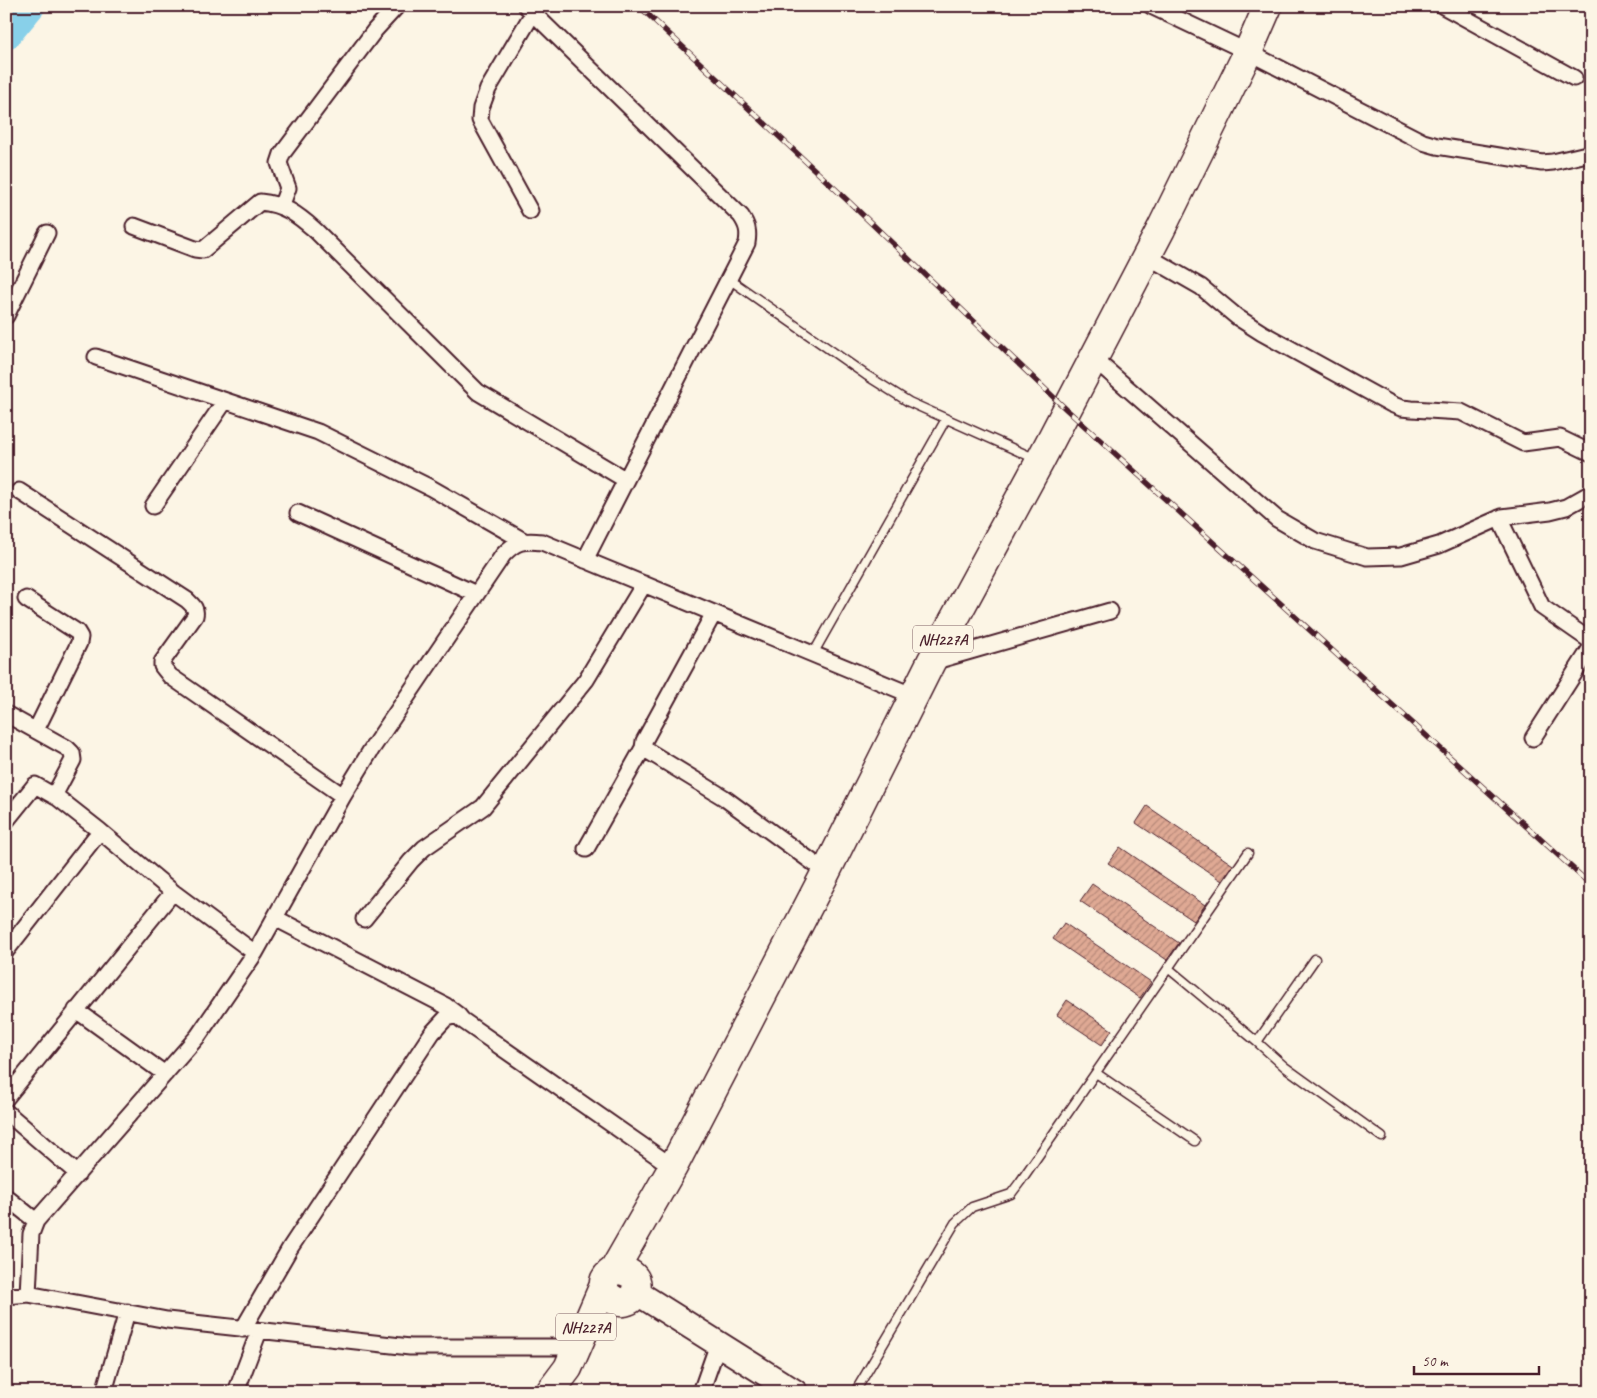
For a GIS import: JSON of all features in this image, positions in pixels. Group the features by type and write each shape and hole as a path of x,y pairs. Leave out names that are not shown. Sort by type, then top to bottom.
{"highway":[{"name":"NH227A","path":"550,1392 571,1369 609,1278 673,1167 826,872 931,662 1040,461 1147,256 1248,52 1268,6"},
{"path":"609,1278 625,1270 633,1276 637,1286 636,1292"}],"main road":[{"path":"636,1292 794,1392"}],"street":[{"path":"281,207 288,188 279,163 282,154 375,30 397,6"},
{"path":"1151,6 1248,52 1429,144 1542,163 1591,153"},
{"path":"1443,6 1574,78"},
{"path":"530,211 480,120 481,108 488,89 530,10 741,216 749,234 747,243 729,279 585,560"},
{"path":"134,226 195,249 203,250 260,202 270,203 297,214 478,392 626,480"},
{"path":"6,316 47,233"},
{"path":"1147,256 1201,287 1237,317 1262,333 1391,404 1406,409 1461,412 1523,443 1560,438 1591,453"},
{"path":"96,357 318,432 431,488 524,541"},
{"path":"1094,358 1277,519 1315,541 1366,557 1401,556 1439,545 1499,518 1550,511 1566,506 1591,493"},
{"path":"153,506 225,401"},
{"path":"19,491 187,600 196,612 162,662 165,671 343,796"},
{"path":"298,513 476,594"},
{"path":"1499,518 1542,607 1590,642 1590,649 1533,738"},
{"path":"28,1294 31,1234 36,1221 198,1036 255,953 371,750 510,547 524,541 542,542 914,696"},
{"path":"364,918 416,855 477,812 495,793 586,680 644,584"},
{"path":"26,599 77,632 80,637 79,643 36,730"},
{"path":"931,662 1110,611"},
{"path":"586,849 643,748 644,741 714,613"},
{"path":"6,714 68,748 73,756 73,760 56,792 56,797"},
{"path":"643,748 723,797 826,872"},
{"path":"6,821 35,786 56,797 173,892 255,953"},
{"path":"6,951 100,831"},
{"path":"6,1098 173,892"},
{"path":"275,918 446,1006 462,1020 673,1167"},
{"path":"76,1010 165,1074"},
{"path":"243,1329 290,1248 432,1033 446,1018 458,1015"},
{"path":"6,1112 78,1174"},
{"path":"6,1197 36,1221"},
{"path":"7,1295 28,1294 168,1320 410,1347 571,1369"},
{"path":"104,1392 127,1312"},
{"path":"236,1392 259,1331"},
{"path":"701,1392 718,1344"}],"lane":[{"path":"729,279 866,375 909,402 1040,461"},
{"path":"812,654 946,419"},
{"path":"855,1392 956,1223 972,1207 1010,1194 1248,853"},
{"path":"1258,1042 1315,958"},
{"path":"1168,968 1258,1042 1285,1067 1382,1137"},
{"path":"1096,1073 1195,1141"}],"building":[{"path":"1147,806 1233,865 1222,881 1136,823"},
{"path":"1120,847 1205,905 1194,921 1108,863"},
{"path":"1092,884 1179,943 1167,960 1080,901"},
{"path":"1064,923 1151,982 1140,998 1053,939"},
{"path":"1067,1000 1112,1030 1102,1045 1057,1015"}],"waterway":[{"path":"6,35 30,6"}],"railway":[{"path":"639,6 846,199 1067,410 1591,885"}]}
